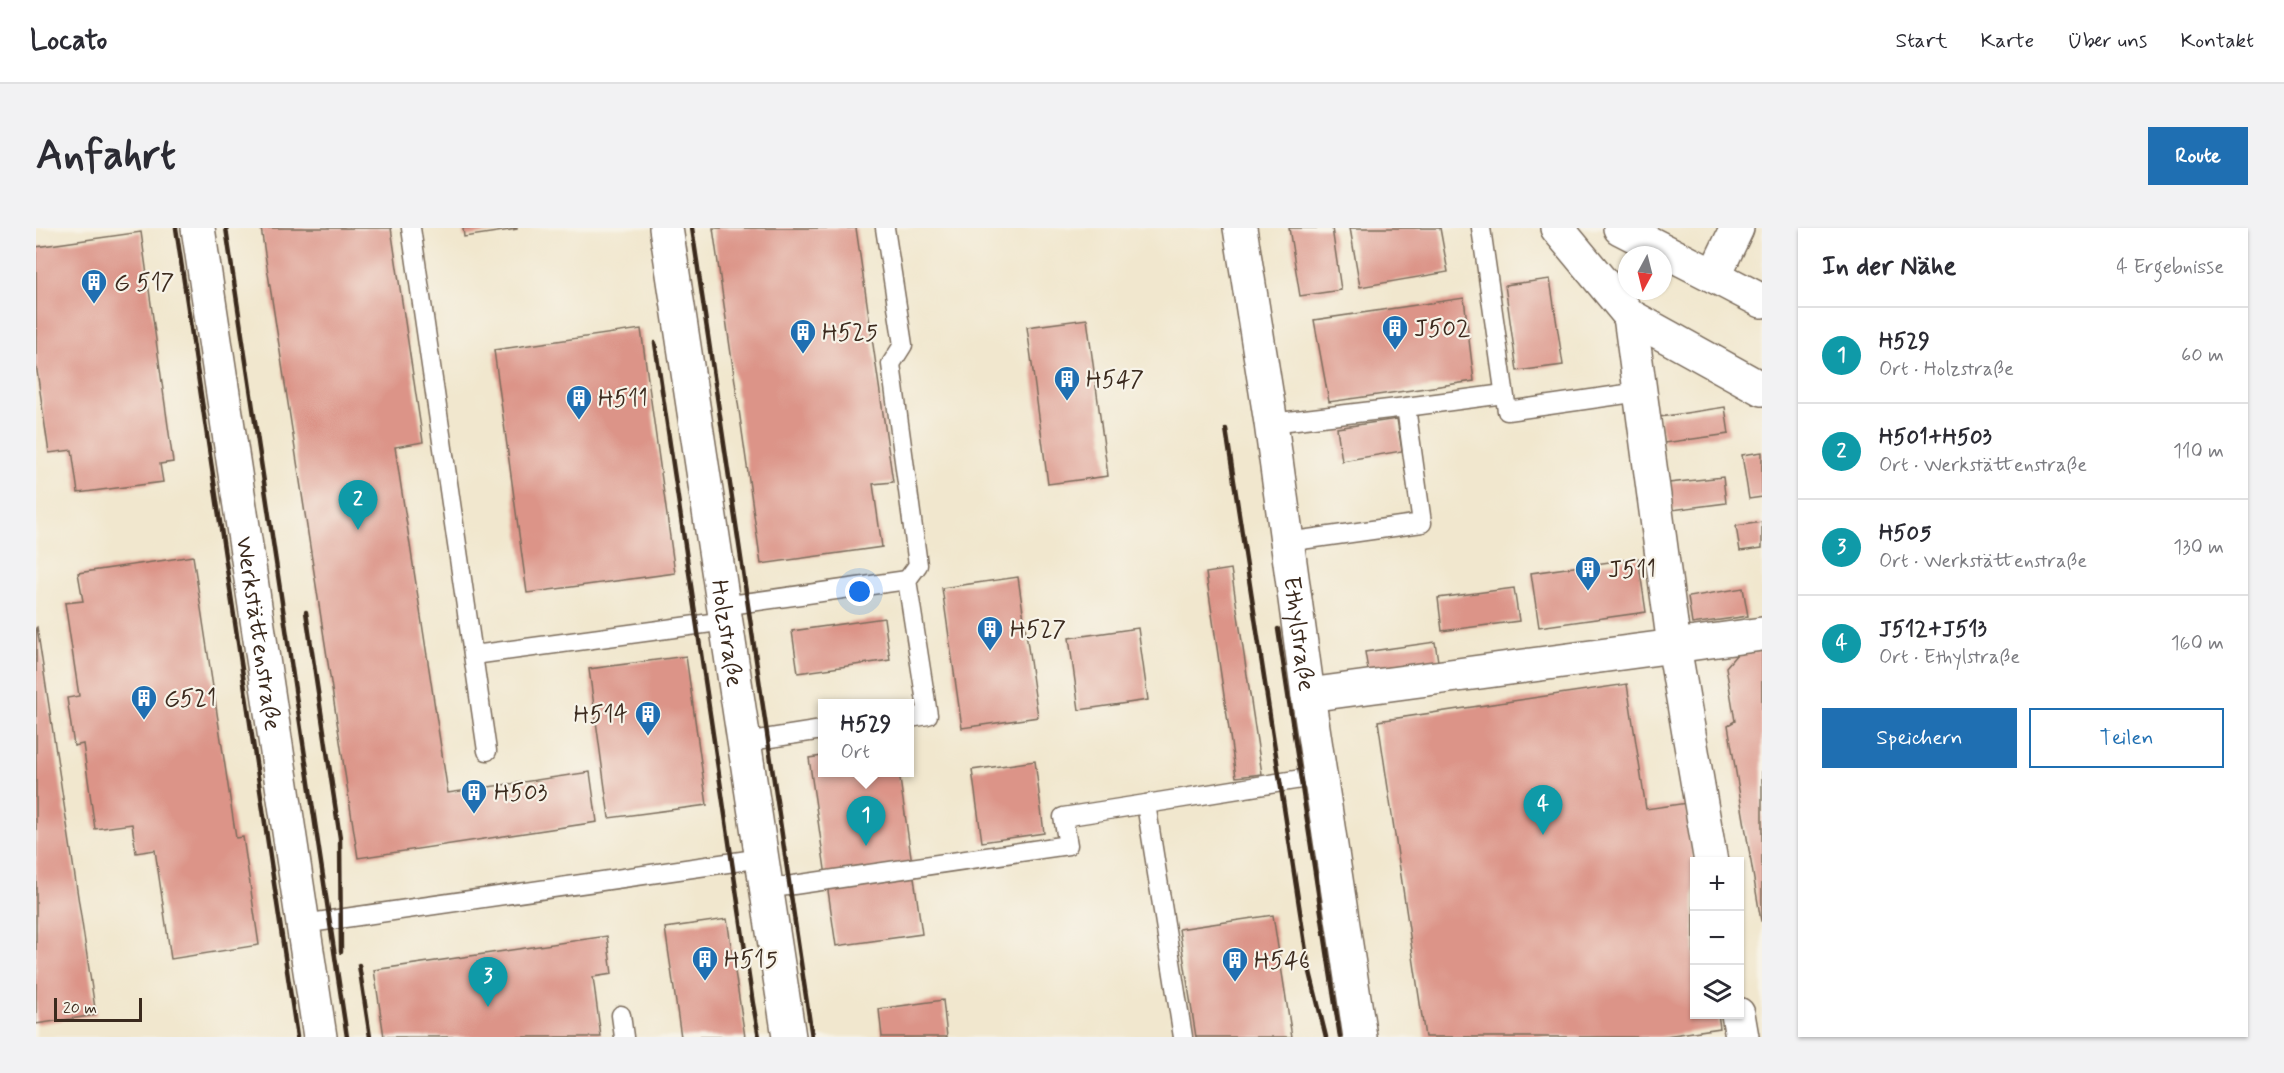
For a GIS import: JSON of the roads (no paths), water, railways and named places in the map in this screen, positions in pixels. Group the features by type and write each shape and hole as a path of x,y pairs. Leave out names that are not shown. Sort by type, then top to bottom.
{"street":[{"name":"Werkstättenstraße","path":"198,228 320,1037"},
{"name":"Holzstraße","path":"666,228 789,1037"},
{"name":"Ethylstraße","path":"1239,228 1271,423 1308,695 1360,1037"},
{"path":"1557,228 1630,316 1762,389"},
{"path":"1620,228 1762,302"},
{"path":"1714,276 1737,228"},
{"path":"1630,316 1674,646 1710,857"},
{"path":"1308,695 1762,634"},
{"path":"1739,1019 1742,1037"}],"lane":[{"path":"411,228 487,751"},
{"path":"474,655 907,580 918,565 891,364 903,345 885,228"},
{"path":"1481,228 1507,411 1640,392"},
{"path":"1271,423 1504,394"},
{"path":"1287,542 1422,524 1406,407"},
{"path":"907,580 928,715 914,716"},
{"path":"744,741 818,731"},
{"path":"303,924 764,874 1068,845 1063,817 1320,776"},
{"path":"1146,804 1183,1037"},
{"path":"621,1015 624,1037"}],"railway":[{"path":"176,228 297,1037"},
{"path":"226,228 347,1037"},
{"path":"692,228 812,1037"},
{"path":"655,343 759,1037"},
{"path":"1226,429 1308,964 1326,1037"},
{"path":"306,612 340,838 341,952"},
{"path":"1278,629 1340,1037"},
{"path":"359,965 370,1037"}],"place":[{"name":"G 517","path":"94,305"},
{"name":"J502","path":"1395,351"},
{"name":"H525","path":"803,355"},
{"name":"H547","path":"1067,402"},
{"name":"H511","path":"579,421"},
{"name":"H501+H503","path":"358,530"},
{"name":"J511","path":"1588,592"},
{"name":"H527","path":"990,652"},
{"name":"G521","path":"144,721"},
{"name":"H514","path":"648,737"},
{"name":"H503","path":"474,815"},
{"name":"J512+J513","path":"1543,835"},
{"name":"H529","path":"866,846"},
{"name":"H515","path":"705,982"},
{"name":"H546","path":"1235,983"},
{"name":"H505","path":"488,1007"}]}
